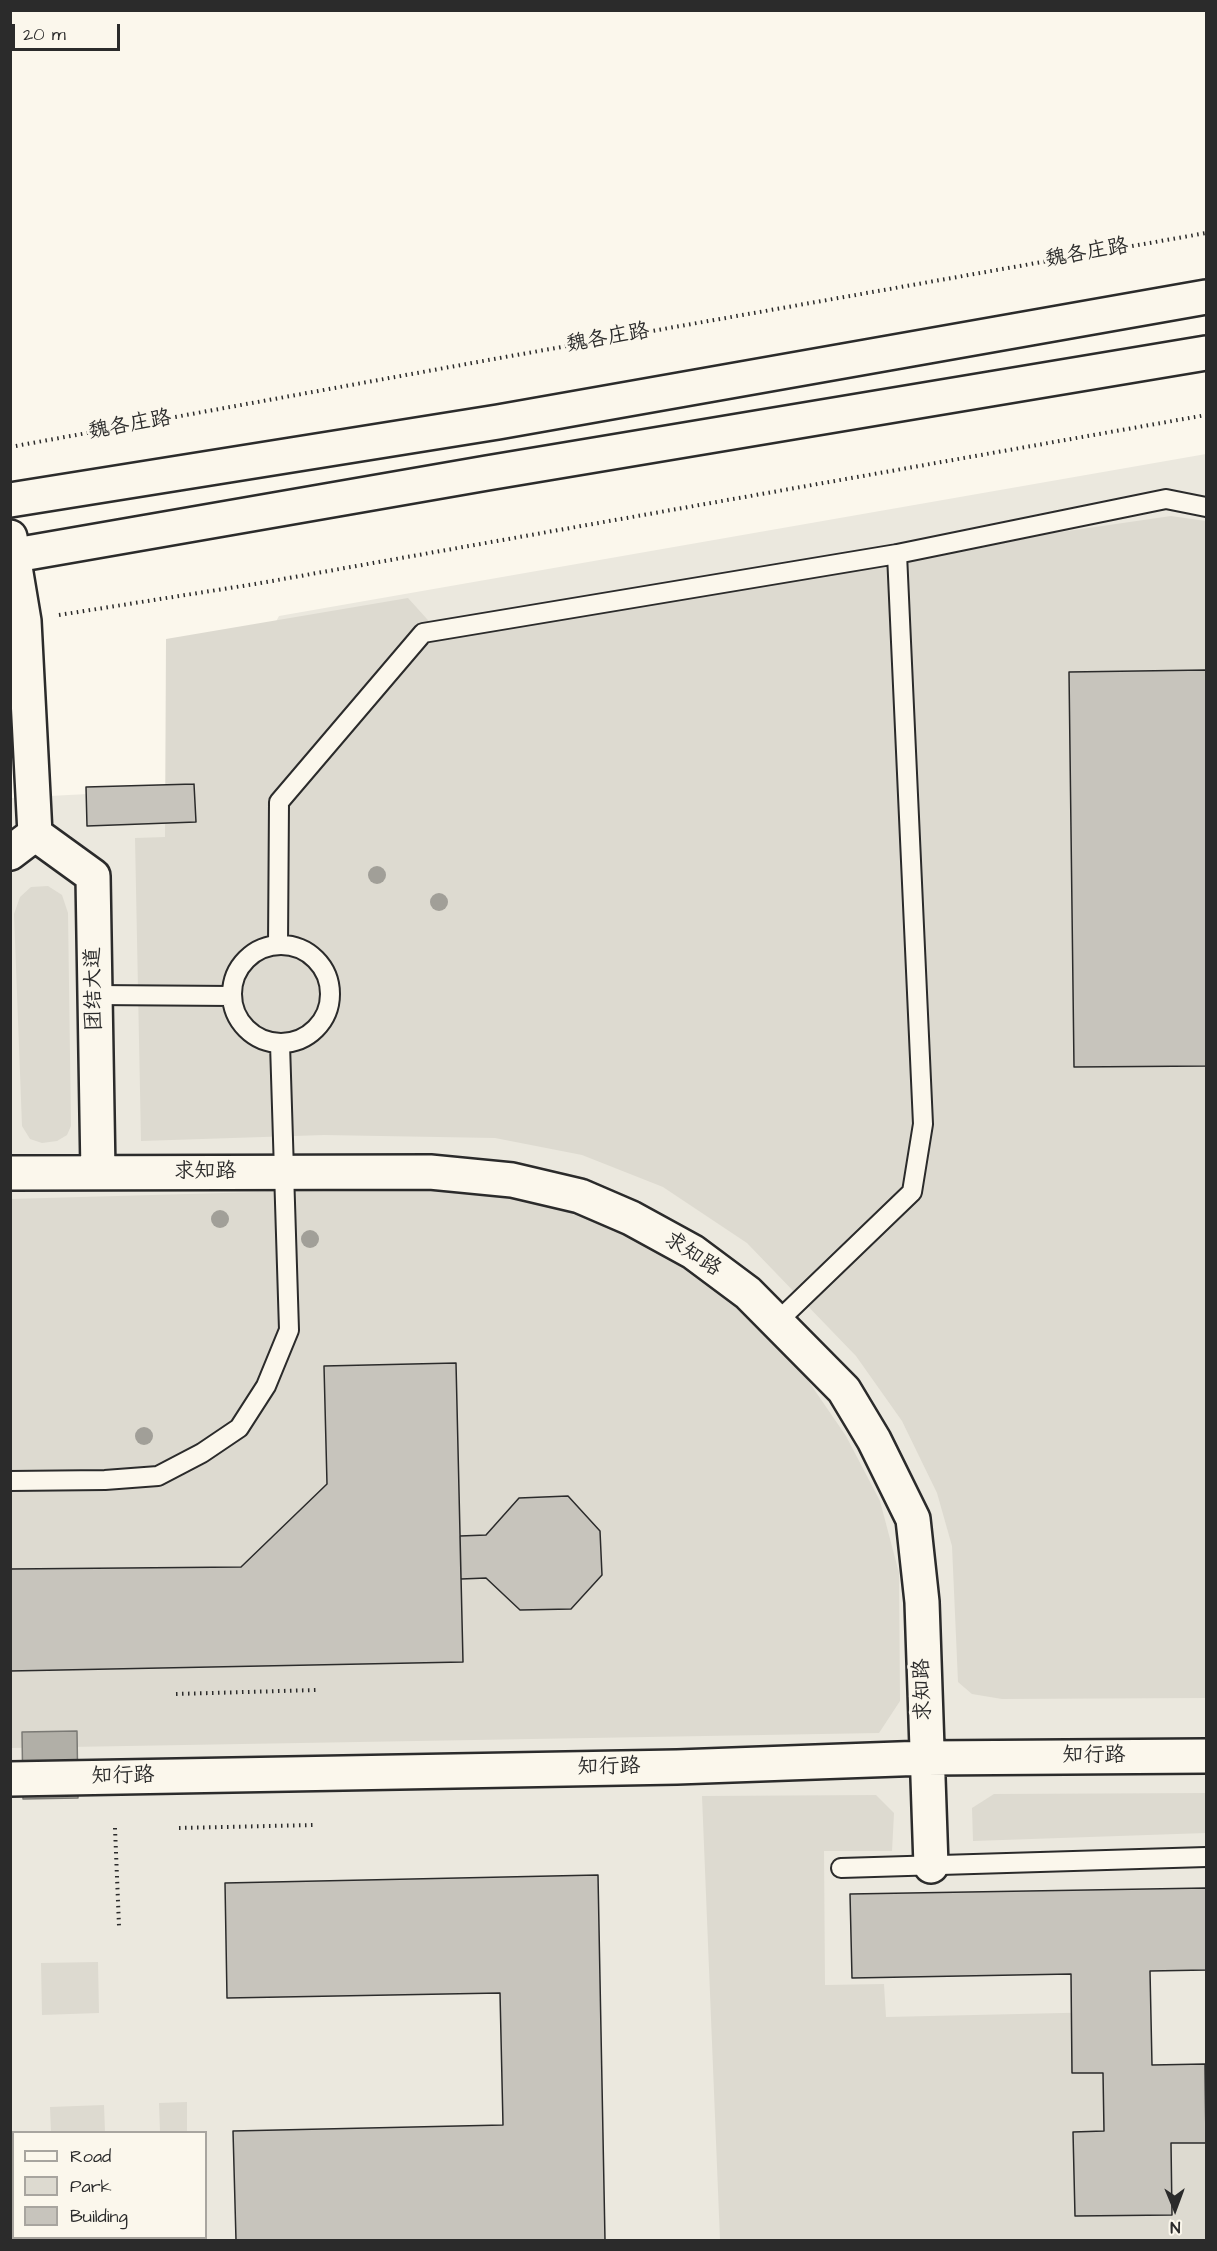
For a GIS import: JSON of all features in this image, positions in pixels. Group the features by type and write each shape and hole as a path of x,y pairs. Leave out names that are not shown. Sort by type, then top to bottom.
{"street":[{"path":"10,500 510,420 1206,297"},
{"path":"12,550 1206,353"},
{"name":"团结大道","path":"12,550 24,621 23,844 93,876 98,1173"},
{"name":"求知路","path":"10,1173 430,1172 512,1180 580,1196 631,1218 693,1252 748,1293 844,1390 874,1440 913,1520 922,1602 931,1866"},
{"name":"知行路","path":"10,1779 677,1767 926,1758 1206,1756"}],"lane":[{"path":"278,945 279,802 423,633 897,555 1166,500 1206,507"},
{"path":"777,1322 912,1192 923,1124 897,555"},
{"path":"278,945 294,947 308,953 320,964 328,978 330,993 328,1009 321,1023 310,1035 296,1042 280,1044 263,1041 249,1032 238,1020 232,1004 232,987 237,971 247,958 262,949 278,945"},
{"path":"95,995 232,996"},
{"path":"10,1481 105,1480 159,1476 202,1453 239,1428 266,1386 290,1330 280,1044"},
{"path":"841,1868 1206,1857"}],"path":[{"name":"魏各庄路","path":"10,447 1206,233"},
{"path":"24,621 255,584 1206,415"},
{"path":"176,1694 316,1690"},
{"path":"179,1828 314,1825"},
{"path":"115,1828 119,1926"}],"shaded area":[{"path":"1206,454 1206,2240 11,2240 11,798 184,789 279,616"},
{"path":"77,1731 78,1798 23,1799 22,1732"}],"green space":[{"path":"1171,516 1206,521 1206,1698 1002,1699 972,1694 958,1682 952,1546 937,1493 902,1421 856,1356 747,1243 663,1187 582,1155 495,1138 324,1135 141,1141 135,838 165,837 166,639 408,598 445,639 815,573 1047,534"},
{"path":"48,886 62,895 68,913 71,1126 67,1135 57,1141 42,1143 30,1139 22,1126 14,914 20,897 31,887"},
{"path":"508,1185 631,1228 734,1297 798,1366 846,1436 880,1501 899,1573 900,1701 879,1733 11,1748 10,1199"},
{"path":"1206,1793 1206,1833 973,1841 972,1808 994,1794"},
{"path":"876,1795 894,1813 892,1851 824,1851 825,1985 884,1984 886,2017 1107,2012 1134,2073 1206,2071 1206,2240 720,2240 702,1796"},
{"path":"98,1962 99,2013 42,2015 41,1963"},
{"path":"187,2102 187,2131 160,2131 159,2103"},
{"path":"104,2105 105,2131 51,2131 50,2107"},
{"path":"54,2239 109,2239 109,2240"}],"building":[{"path":"1206,670 1206,1066 1074,1067 1069,672"},
{"path":"194,784 196,822 87,826 86,787"},
{"path":"456,1363 463,1662 10,1671 10,1569 241,1567 327,1484 324,1366"},
{"path":"568,1496 600,1531 602,1575 571,1609 520,1610 486,1578 461,1579 460,1536 486,1535 519,1498"},
{"path":"598,1875 605,2240 236,2240 233,2131 503,2125 500,1993 227,1998 225,1883"},
{"path":"1206,1888 1206,1970 1150,1971 1152,2065 1205,2064 1206,2143 1171,2143 1172,2215 1075,2216 1073,2132 1104,2131 1103,2073 1072,2073 1071,1974 852,1978 850,1894"}]}
